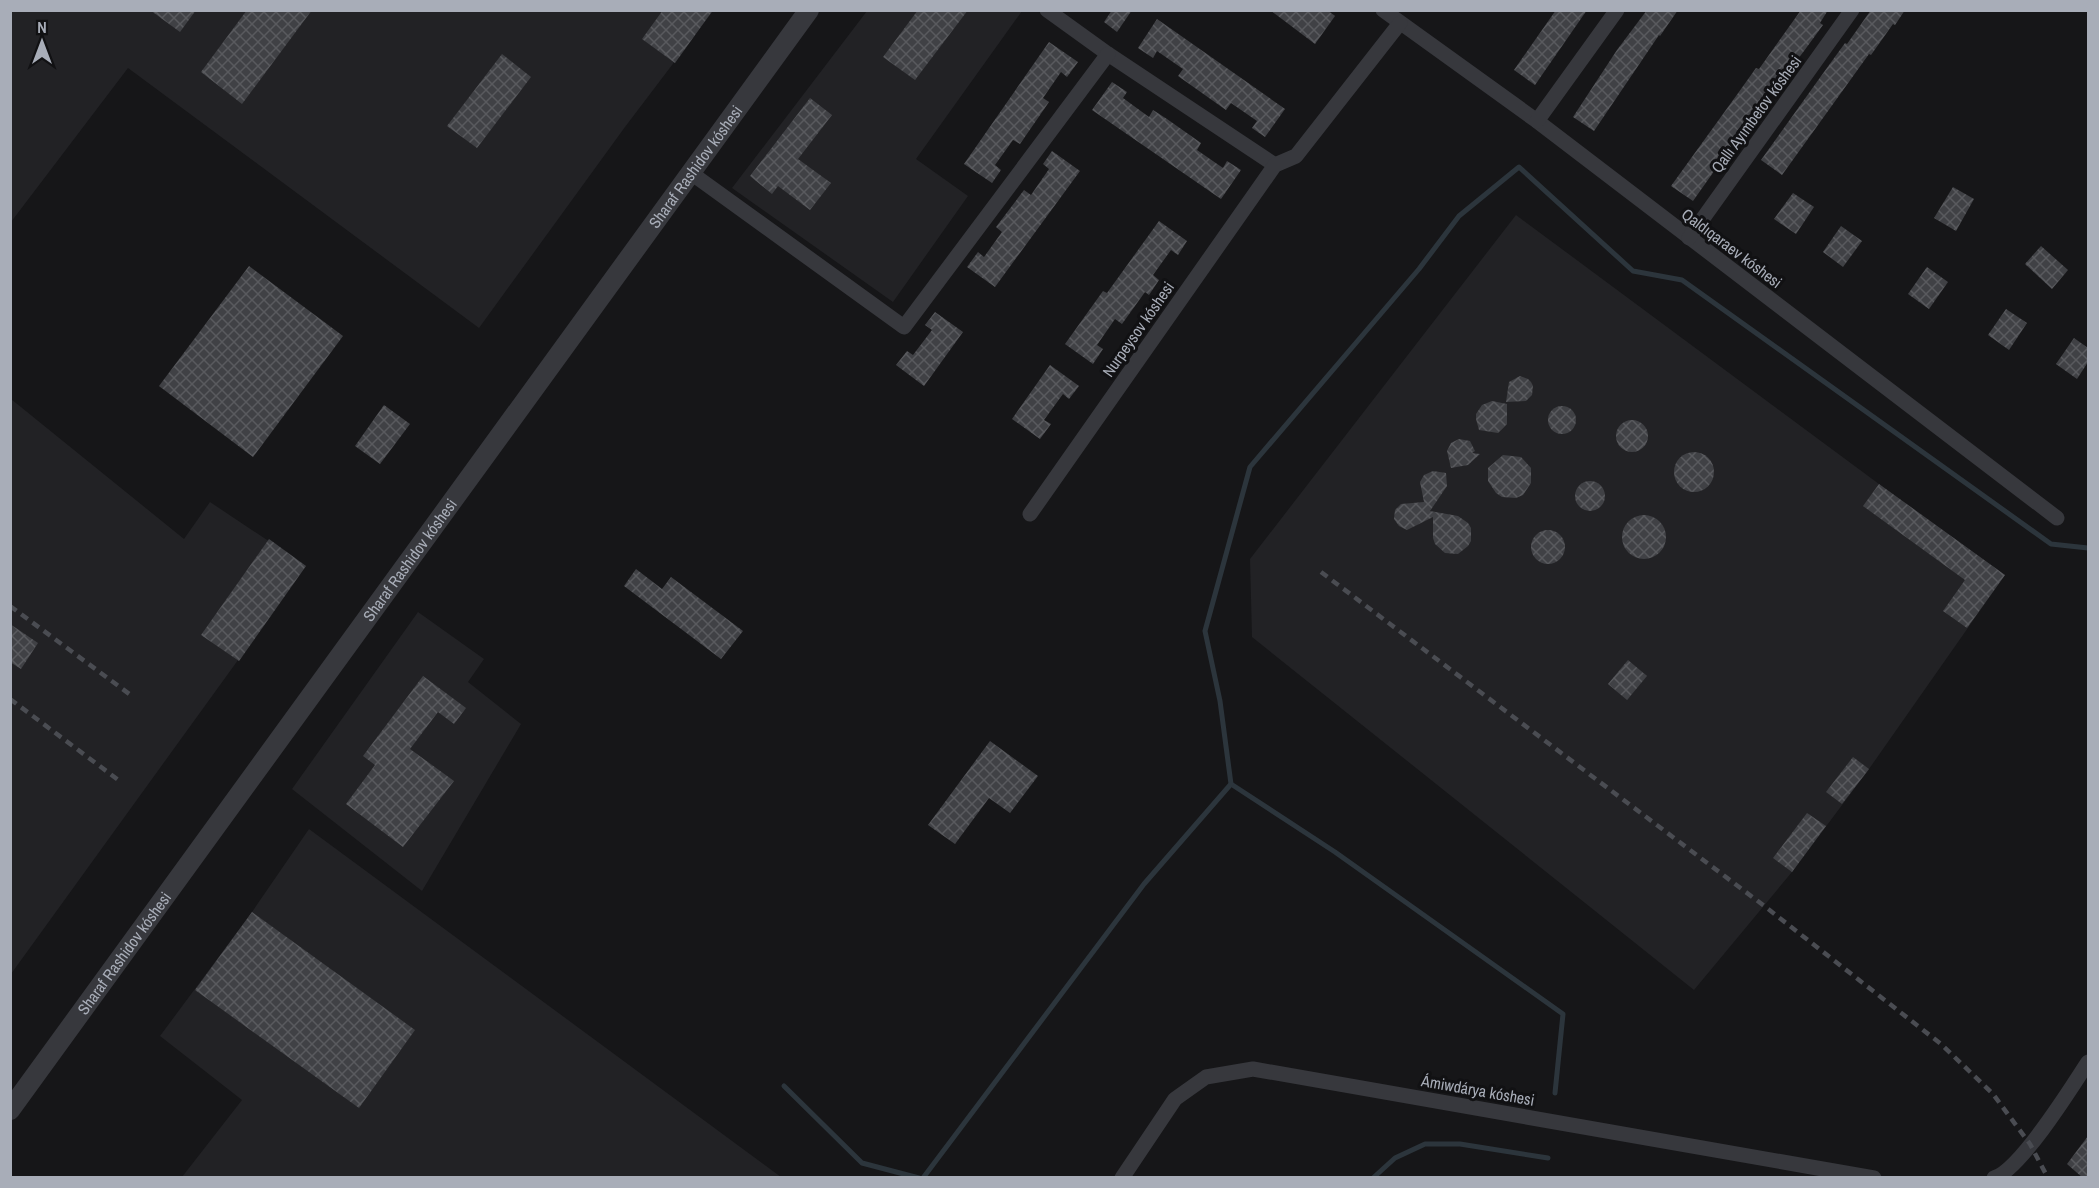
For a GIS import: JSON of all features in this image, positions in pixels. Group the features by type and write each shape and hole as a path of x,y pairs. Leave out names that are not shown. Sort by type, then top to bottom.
{"street":[{"name":"Sharaf Rashidov kóshesi","path":"10,1110 808,10"},
{"path":"1047,10 1108,54 1275,165"},
{"name":"Qaldıqaraev kóshesi","path":"1383,10 1537,121 2057,518"},
{"path":"1537,121 1617,10"},
{"name":"Qallı Ayımbetov kóshesi","path":"1689,238 1852,10"},
{"name":"Nurpeysov kóshesi","path":"1030,514 1275,165 1296,156 1400,23"},
{"path":"691,172 904,327 1108,54"},
{"path":"1994,1178 2000,1176 2023,1155 2088,1062"},
{"name":"Ámiwdárya kóshesi","path":"1122,1178 1175,1099 1206,1077 1253,1069 1874,1178"}],"shaded area":[{"path":"11,11 713,11 625,127 479,328 128,68 11,222"},
{"path":"867,11 1022,11 916,159 968,196 893,302 732,188"},
{"path":"1516,215 2005,575 1869,769 1792,872 1694,990 1252,637 1250,559"},
{"path":"11,399 184,539 210,502 306,566 11,974"},
{"path":"418,612 484,659 468,682 521,724 422,891 292,789"},
{"path":"309,829 781,1177 182,1177 242,1100 160,1036 252,912"}],"building":[{"path":"150,10 196,10 180,32"},
{"path":"247,10 312,10 242,104 201,72"},
{"path":"663,10 713,10 675,63 642,39"},
{"path":"918,10 968,10 915,80 883,57"},
{"path":"1112,10 1132,10 1117,32 1104,22"},
{"path":"1270,10 1327,10 1335,16 1315,44"},
{"path":"1556,10 1587,10 1535,85 1514,70"},
{"path":"1647,10 1678,10 1594,131 1573,117 1617,50"},
{"path":"1801,10 1828,10 1820,23 1823,25 1782,80 1780,78 1693,201 1671,186"},
{"path":"1871,10 1905,10 1871,55 1869,54 1782,175 1761,160"},
{"path":"1157,19 1285,109 1265,137 1252,128 1257,121 1231,103 1226,110 1178,76 1183,69 1157,51 1153,58 1138,48"},
{"path":"1049,42 1078,62 1067,77 1061,72 1043,98 1049,102 1020,144 1013,140 995,165 1001,170 992,183 964,164"},
{"path":"502,54 531,77 477,148 447,126"},
{"path":"1112,82 1127,92 1123,98 1149,117 1153,110 1201,143 1197,150 1223,168 1227,161 1241,170 1221,199 1092,110"},
{"path":"810,98 832,115 798,159 831,183 810,210 778,186 772,194 750,176"},
{"path":"1052,151 1080,171 995,287 967,267 978,252 984,257 1002,232 996,227 1024,190 1031,195 1049,169 1043,164"},
{"path":"1953,187 1974,199 1956,231 1934,218"},
{"path":"1793,193 1814,207 1796,234 1774,219"},
{"path":"1159,221 1187,241 1178,255 1171,250 1153,275 1159,280 1149,295 1145,292 1122,324 1115,319 1097,345 1103,349 1093,364 1065,344 1103,291 1107,293"},
{"path":"1841,226 1862,241 1843,267 1823,252"},
{"path":"2041,246 2068,270 2052,289 2025,264"},
{"path":"249,266 343,336 253,457 159,386"},
{"path":"1927,267 1948,282 1929,309 1908,294"},
{"path":"2006,309 2027,323 2009,350 1988,335"},
{"path":"935,312 963,332 924,386 896,365 907,351 913,355 932,330 925,325"},
{"path":"2074,338 2088,348 2088,362 2077,379 2056,364"},
{"path":"1050,365 1079,386 1069,399 1063,394 1044,420 1051,424 1040,439 1012,419"},
{"path":"1520,376 1531,382 1532,395 1526,401 1506,402 1509,382"},
{"path":"1492,401 1507,404 1507,424 1498,433 1479,430 1476,419 1476,414 1482,405"},
{"path":"384,405 410,424 380,464 355,446"},
{"path":"1562,406 1572,410 1576,420 1572,430 1562,434 1552,430 1548,420 1552,410"},
{"path":"1632,420 1644,424 1648,436 1644,448 1632,452 1620,448 1616,436 1620,424"},
{"path":"1459,439 1470,441 1475,451 1472,453 1480,454 1468,465 1451,468 1447,451 1451,443"},
{"path":"1694,452 1708,458 1714,472 1708,486 1694,492 1680,486 1674,472 1680,458"},
{"path":"1503,455 1521,457 1531,468 1531,483 1523,495 1516,498 1502,497 1496,493 1488,481 1488,468"},
{"path":"1433,471 1446,473 1447,486 1430,511 1458,516 1471,528 1471,541 1458,554 1445,553 1435,544 1433,517 1407,530 1399,526 1394,519 1395,510 1401,504 1424,502 1420,482 1424,475"},
{"path":"1590,481 1596,482 1604,490 1604,502 1596,510 1590,511 1584,510 1576,502 1575,496 1576,490 1584,482"},
{"path":"1879,484 2005,575 1967,628 1943,611 1965,580 1863,506"},
{"path":"1644,515 1660,521 1666,537 1660,553 1644,559 1628,553 1622,537 1628,521"},
{"path":"1548,530 1560,535 1565,547 1560,559 1548,564 1536,559 1531,547 1536,535"},
{"path":"269,539 306,566 239,661 201,635"},
{"path":"636,569 662,589 671,577 743,631 721,659 624,586"},
{"path":"10,624 38,643 21,669 10,662"},
{"path":"1628,660 1647,676 1627,700 1608,684"},
{"path":"423,676 466,708 454,724 438,712 410,749 454,781 403,847 346,804 375,765 363,756"},
{"path":"990,741 1038,776 1010,813 989,798 955,844 928,825"},
{"path":"1853,757 1869,769 1842,804 1826,792"},
{"path":"1807,813 1826,826 1792,872 1773,858"},
{"path":"252,912 415,1030 359,1108 195,990"},
{"path":"2088,1136 2088,1178 2083,1178 2067,1164"}],"waterway":[{"path":"923,1178 1144,884 1231,784 1220,701 1205,631 1250,467 1419,269 1459,216 1519,167 1633,271 1682,280 2051,544 2088,548"},
{"path":"1231,784 1335,852 1563,1014 1555,1093"},
{"path":"784,1086 862,1163 919,1178"},
{"path":"1373,1178 1395,1158 1425,1144 1460,1144 1548,1158"}],"railway":[{"path":"1321,572 1763,905 1941,1044 1993,1094 2030,1144 2048,1178"},
{"path":"10,606 132,696"},
{"path":"10,699 121,782"}]}
